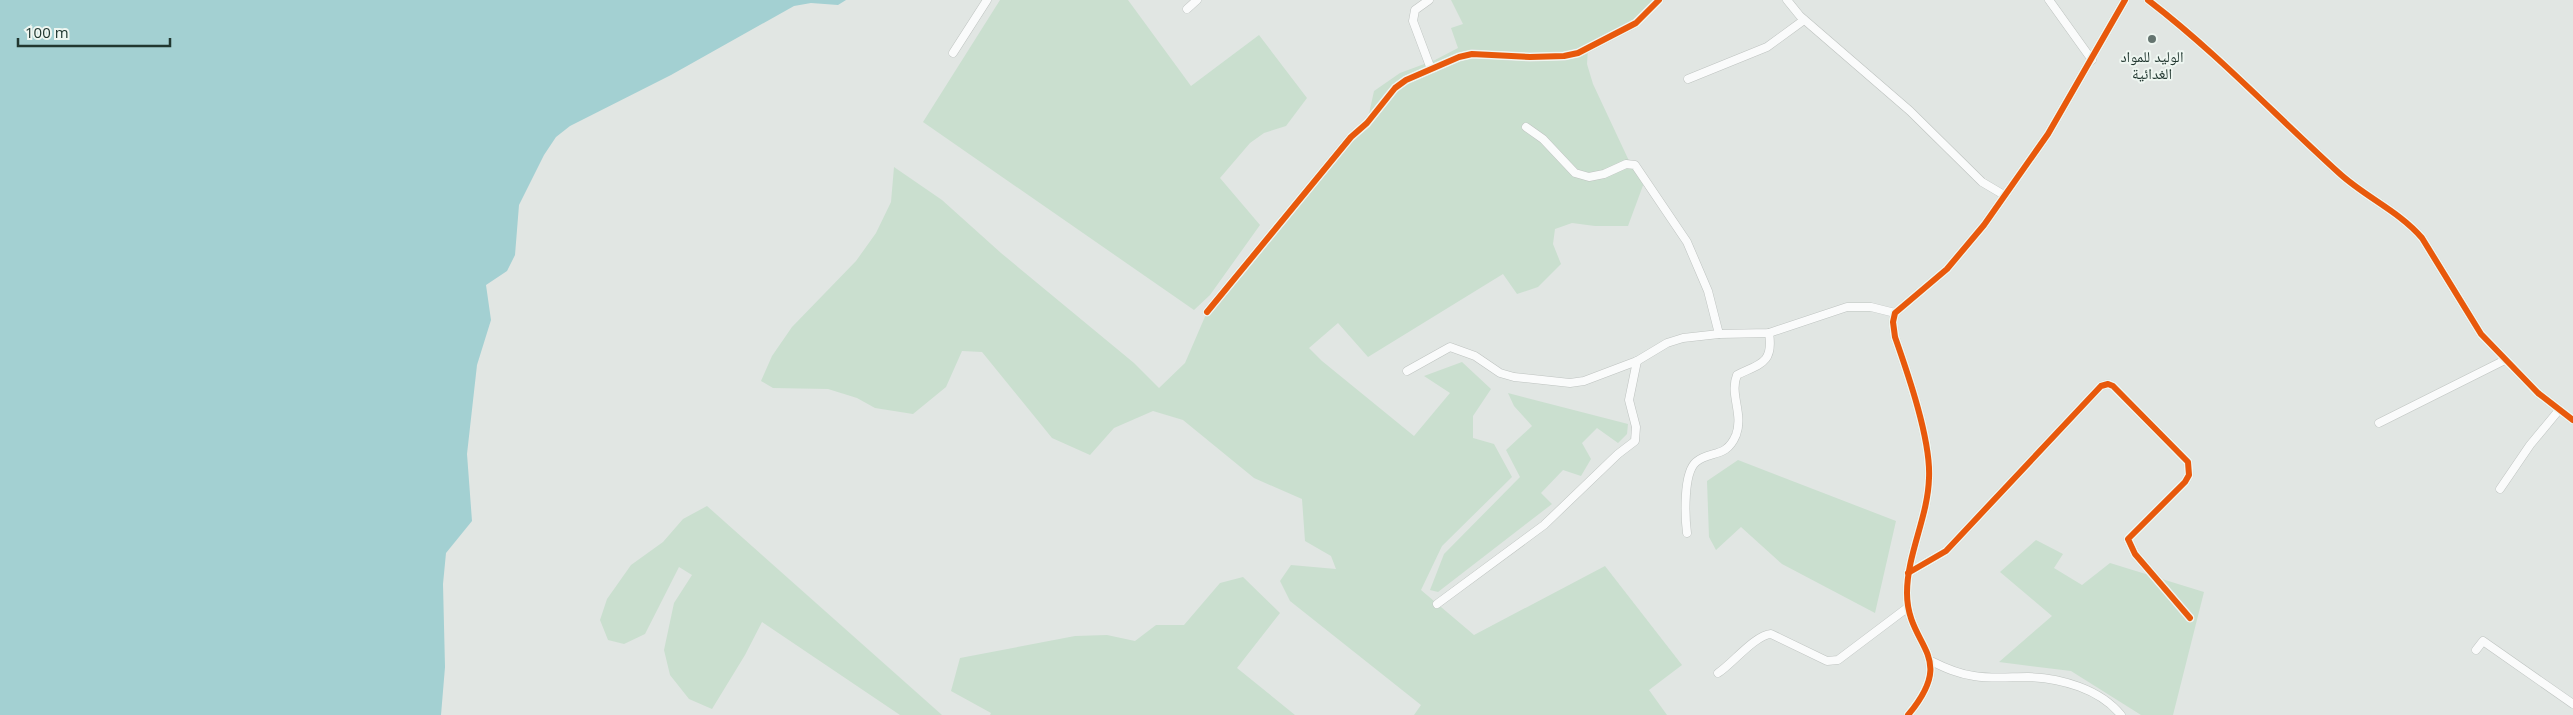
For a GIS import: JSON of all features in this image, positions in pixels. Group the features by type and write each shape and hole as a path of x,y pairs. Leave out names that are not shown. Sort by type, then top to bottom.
{"street":[{"path":"953,53 987,0"},
{"path":"1187,9 1197,0"},
{"path":"1429,0 1416,10 1413,21 1431,69"},
{"path":"1207,312 1395,88 1406,80 1472,54 1550,57 1578,53 1636,23 1659,0"},
{"path":"1787,0 1804,20 1910,111 1982,182 2004,195"},
{"path":"2049,0 2092,60"},
{"path":"1908,715 1925,688 1931,673 1931,661 1907,608 1908,573 1924,508 1929,477 1926,449 1896,338 1893,322 1895,313 1947,269 1984,225 2048,134 2125,0"},
{"path":"2148,0 2224,65 2340,174 2410,225 2422,238 2481,334 2538,393 2573,420"},
{"path":"1688,79 1767,47 1804,20"},
{"path":"1526,127 1543,139 1575,173 1589,177 1604,174 1626,164 1635,165 1687,242 1708,292 1719,334"},
{"path":"1408,371 1450,346 1475,356 1500,373 1514,377 1570,383 1584,381 1637,361 1675,340 1692,336 1769,333 1847,307 1871,307 1895,313"},
{"path":"1687,533 1689,474 1697,461 1724,451 1736,435 1739,407 1734,382 1738,375 1756,368 1764,362 1771,341 1769,333"},
{"path":"2379,423 2505,360"},
{"path":"1437,604 1544,525 1635,440 1636,427 1629,400 1637,361"},
{"path":"1908,573 1946,551 2101,386 2108,384 2113,386 2148,420 2188,462 2189,474 2184,482 2128,539 2135,554 2190,618"},
{"path":"2500,489 2530,445 2559,410"},
{"path":"1718,673 1733,663 1763,635 1771,634 1827,661 1838,660 1907,608"},
{"path":"2476,650 2483,641 2573,704"},
{"path":"1931,661 1952,672 1974,676 2052,679 2100,696 2113,705 2121,715"}],"green space":[{"path":"1000,0 1128,0 1191,86 1259,35 1307,98 1286,126 1264,133 1250,143 1220,178 1260,225 1210,295 1194,310 923,122"},
{"path":"1451,0 1653,0 1636,23 1588,48 1587,64 1593,84 1630,163 1645,180 1628,226 1595,226 1572,223 1555,229 1553,244 1561,264 1538,287 1517,294 1503,274 1368,357 1338,323 1309,348 1322,361 1414,436 1450,393 1424,376 1462,362 1491,389 1473,416 1473,438 1494,444 1512,477 1442,546 1421,590 1474,635 1605,566 1682,665 1649,690 1667,715 1414,715 1421,705 1290,601 1280,581 1291,565 1336,569 1331,556 1305,541 1302,499 1254,478 1183,420 1153,411 1114,428 1090,455 1052,438 982,352 962,351 946,387 913,414 875,408 857,398 828,389 773,388 761,381 772,356 792,327 856,261 876,233 891,202 894,167 942,200 1001,253 1134,363 1159,388 1185,363 1207,312 1367,123 1374,91 1400,73 1435,60 1458,48 1451,28 1463,24"},
{"path":"1508,393 1628,424 1627,434 1618,443 1597,428 1582,443 1591,459 1581,476 1563,470 1541,493 1552,504 1438,592 1430,590 1444,554 1520,477 1506,450 1532,426 1514,406"},
{"path":"1738,460 1896,521 1875,613 1782,564 1741,527 1716,550 1709,537 1707,481"},
{"path":"707,506 942,715 900,715 762,622 745,655 712,709 689,699 670,675 664,650 674,603 692,575 679,567 645,634 624,644 608,640 600,620 607,599 631,565 663,542 683,519"},
{"path":"2036,540 2063,554 2054,568 2082,585 2110,563 2204,592 2173,715 2141,715 2071,671 1999,662 2052,616 2000,572"},
{"path":"1243,577 1280,613 1237,668 1295,715 990,715 991,713 951,691 960,658 1075,636 1107,635 1135,641 1156,625 1184,625 1220,583"}],"water":[{"path":"0,0 846,0 838,5 811,3 794,6 671,75 570,126 556,137 544,155 519,205 515,255 507,271 486,285 491,320 477,365 467,454 472,521 446,553 443,584 445,667 441,715 0,715"}],"cycle path":[{"path":"1207,312 1351,137 1367,123 1395,88 1406,80 1459,57 1472,54 1530,57 1564,56 1578,53 1636,23 1659,0"},
{"path":"1908,715 1923,695 1929,678 1930,664 1927,652 1914,627 1909,612 1907,593 1910,564 1928,493 1929,463 1918,407 1895,337 1893,322 1895,313 1947,269 1984,225 2048,134 2125,0"},
{"path":"2148,0 2198,41 2349,182 2413,228 2422,238 2481,334 2538,393 2573,420"},
{"path":"1908,573 1946,551 2101,386 2108,384 2113,386 2188,462 2189,475 2185,482 2128,539 2135,554 2190,618"}],"place":[{"name":"الوليد للمواد الغدائية","path":"2152,39"}]}
